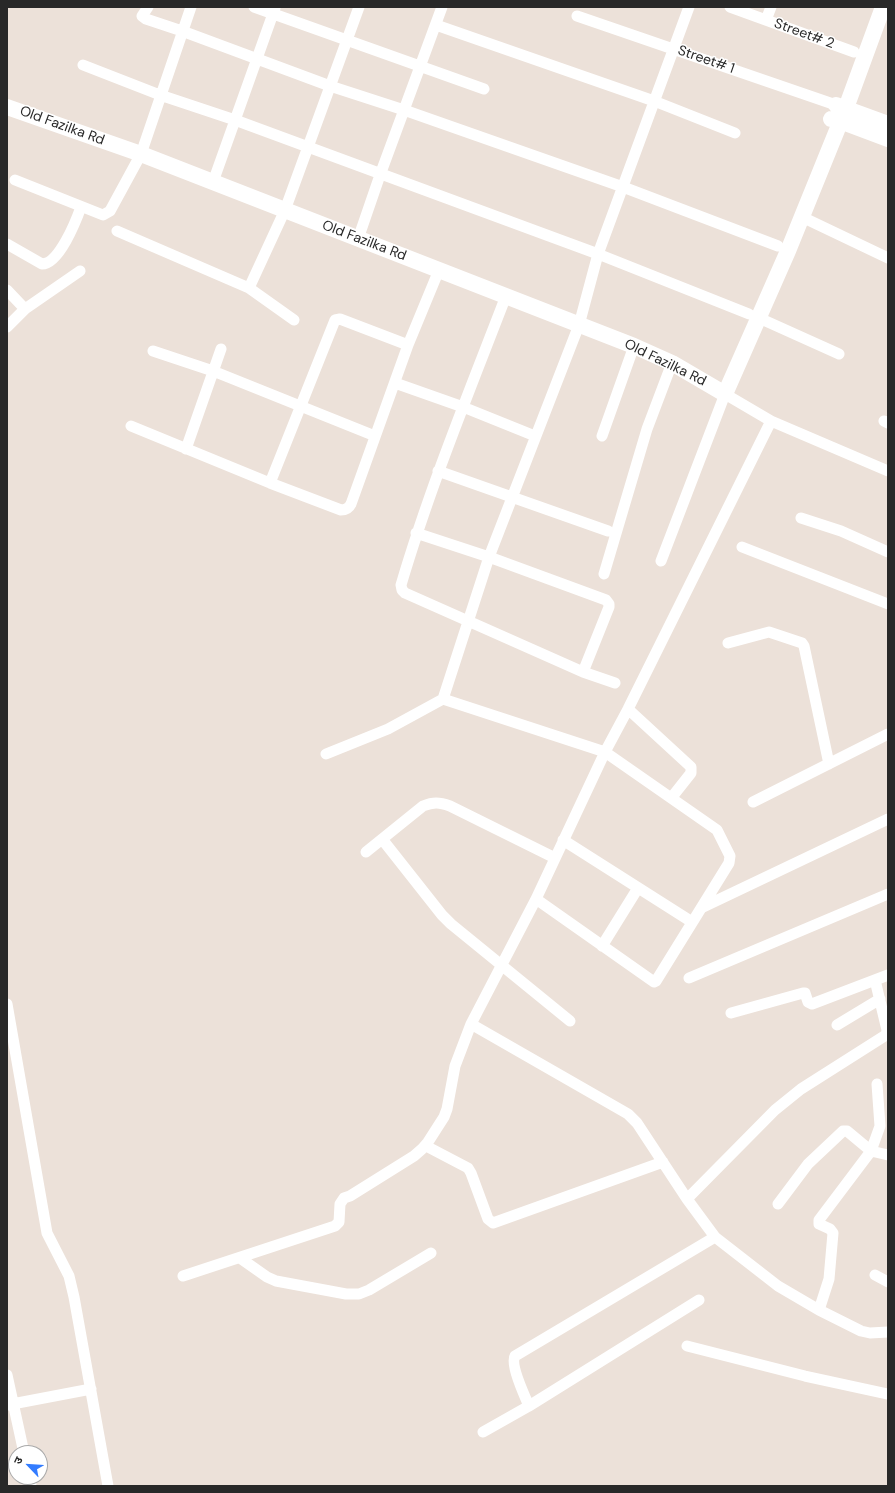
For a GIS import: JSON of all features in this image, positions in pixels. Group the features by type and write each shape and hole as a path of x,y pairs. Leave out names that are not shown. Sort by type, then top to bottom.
{"main road":[{"path":"838,114 854,52 872,7"},
{"path":"838,114 883,7"},
{"name":"Old Fazilka Rd","path":"7,107 141,154 634,346 672,363 721,391 754,316 838,114"},
{"path":"838,114 888,124"},
{"path":"838,114 888,139"},
{"name":"Old Fazilka Rd","path":"778,256 802,217 838,114"}],"street":[{"path":"148,7 142,16 146,20 182,31 330,86 404,110 623,187 778,256"},
{"path":"14,180 103,215 110,211 141,154 191,7"},
{"path":"254,7 274,10 347,40 484,89"},
{"path":"249,288 285,210 359,7"},
{"path":"358,239 380,174 422,67 442,7"},
{"path":"326,754 388,729 443,699 489,557 579,325 598,254 690,7"},
{"name":"Street# 2","path":"730,7 854,52"},
{"path":"766,20 771,7"},
{"path":"213,182 274,10"},
{"name":"Street# 1","path":"577,16 674,48 838,114"},
{"path":"436,25 654,102 734,133"},
{"path":"83,65 160,96 235,120 307,148 598,254 754,316 839,354"},
{"path":"7,244 42,264 46,264 63,246 81,207"},
{"path":"802,217 888,258"},
{"path":"117,231 249,288 294,320"},
{"path":"131,426 270,483 341,510 345,510 351,504 408,346 439,270"},
{"path":"7,327 25,309 80,271"},
{"path":"7,290 25,309"},
{"path":"506,296 438,471 416,533 401,585 402,590 405,593 583,672 615,683"},
{"path":"270,483 335,320 340,319 408,346"},
{"path":"602,436 634,346"},
{"path":"186,449 221,349"},
{"path":"153,351 213,371 375,436"},
{"path":"604,574 647,430 672,363"},
{"path":"395,383 463,407 536,436"},
{"path":"661,561 721,391 771,421 888,471"},
{"path":"183,1276 335,1226 339,1222 340,1204 344,1198 350,1196 414,1156 426,1146 444,1117 447,1109 455,1066 472,1024 536,899 605,752 628,709 771,421"},
{"path":"438,471 608,531"},
{"path":"801,518 841,531 888,552"},
{"path":"416,533 489,557 606,600 609,607 583,672"},
{"path":"742,547 888,604"},
{"path":"728,643 769,632 802,643 804,646 830,764"},
{"path":"443,699 605,752 672,797 717,830 730,856 729,863 654,982 536,899"},
{"path":"628,709 691,767 691,773 672,797"},
{"path":"753,802 888,734"},
{"path":"366,852 422,806 432,802 450,806 555,858"},
{"path":"701,908 888,819"},
{"path":"382,839 442,915 451,924 502,964 570,1021"},
{"path":"563,840 692,922"},
{"path":"602,946 638,888"},
{"path":"689,978 888,894"},
{"path":"731,1014 803,993 805,993 808,1002 812,1004 888,975"},
{"path":"687,1199 775,1110 796,1094 886,1035 887,1030 875,980"},
{"path":"837,1025 880,999"},
{"path":"7,1004 47,1233 69,1276 108,1486"},
{"path":"472,1024 628,1114 637,1123 687,1199 715,1237 778,1286 819,1310 861,1331 870,1333 888,1332"},
{"path":"819,1310 829,1279 833,1234 830,1229 819,1224 818,1222 870,1151 880,1126 877,1084"},
{"path":"778,1204 808,1164 843,1131 847,1131 870,1151 888,1155"},
{"path":"426,1146 468,1168 488,1219 493,1222 663,1162"},
{"path":"529,1406 515,1369 513,1360 515,1356 715,1237"},
{"path":"240,1258 267,1277 276,1281 346,1294 359,1294 369,1290 431,1253"},
{"path":"875,1275 888,1282"},
{"path":"483,1432 529,1406 698,1300"},
{"path":"687,1346 805,1376 888,1394"},
{"path":"7,1375 10,1404 22,1445"},
{"path":"10,1404 91,1389"}]}
